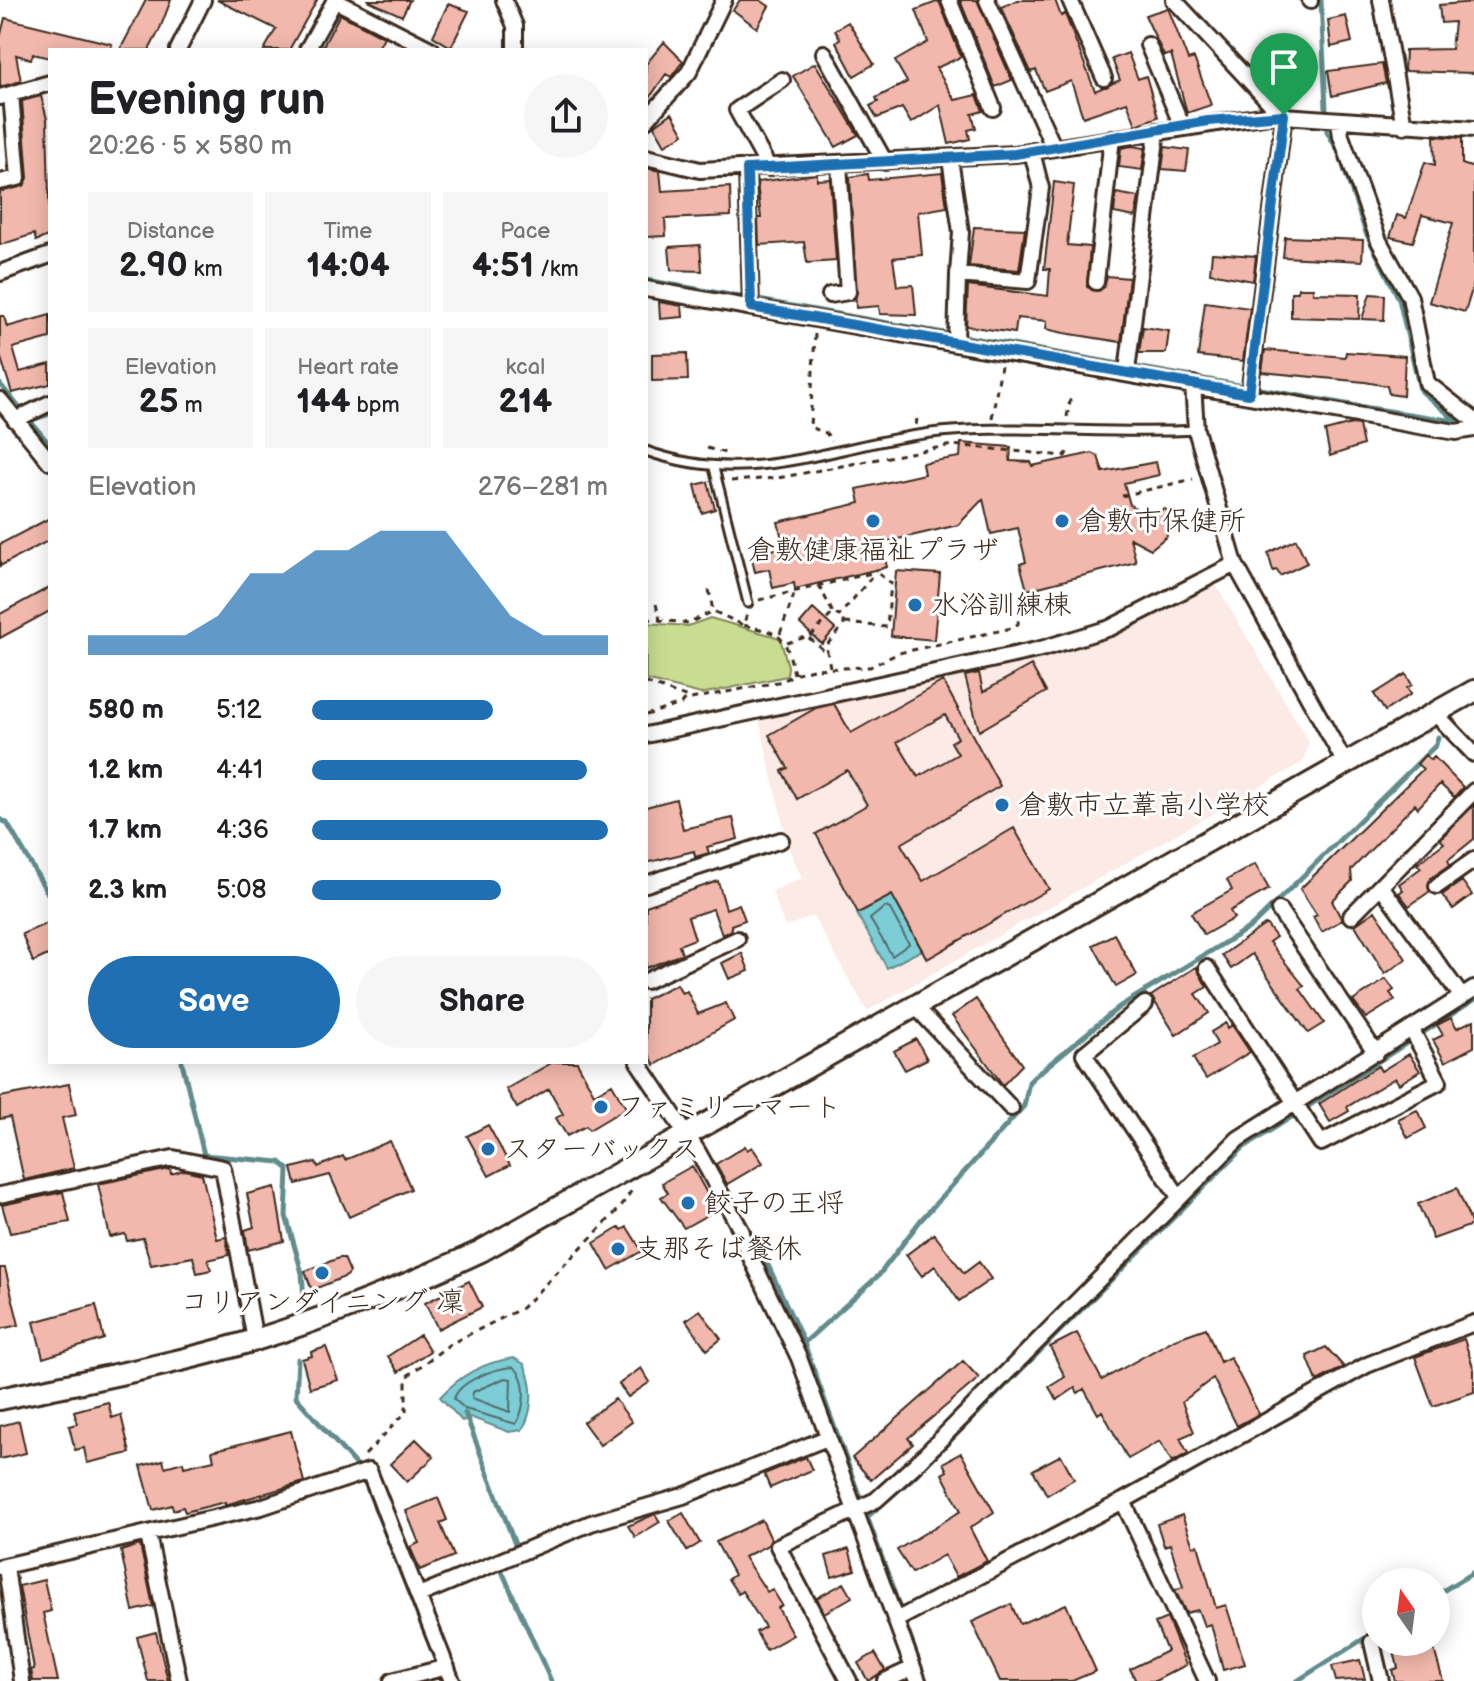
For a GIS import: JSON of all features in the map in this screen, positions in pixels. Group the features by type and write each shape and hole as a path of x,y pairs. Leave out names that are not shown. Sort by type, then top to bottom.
{"street":[{"path":"179,48 203,0"},
{"path":"308,48 334,0 405,44"},
{"path":"504,0 515,26 515,48"},
{"path":"648,118 689,72 724,0"},
{"path":"949,0 993,108"},
{"path":"987,0 1054,148"},
{"path":"1070,0 1104,78"},
{"path":"1174,0 1280,115 1250,389"},
{"path":"1381,0 1385,6 1404,126"},
{"path":"1148,45 1182,126"},
{"path":"824,53 885,162"},
{"path":"769,168 737,110 782,80"},
{"path":"0,182 18,178 5,96 48,84"},
{"path":"648,157 700,170 950,159 1032,152 1182,126 1280,115 1474,129"},
{"path":"1330,120 1373,226 1410,297 1427,383 1471,427"},
{"path":"1128,366 1157,131"},
{"path":"1096,282 1112,138"},
{"path":"958,275 1028,281 1041,188 1032,152"},
{"path":"950,159 961,232 956,337"},
{"path":"830,295 848,292 839,165"},
{"path":"747,169 751,302"},
{"path":"0,273 48,256"},
{"path":"648,289 751,302 816,318 956,337 1004,351 1128,366 1193,384 1250,389 1471,427"},
{"path":"1193,384 1192,410 1196,430 1235,564 1345,763"},
{"path":"0,400 22,416 48,459"},
{"path":"22,416 48,404"},
{"path":"648,735 1041,649 1110,628 1235,564"},
{"path":"0,1399 183,1360 255,1340 359,1304 481,1251 1474,691"},
{"path":"1435,713 1474,754"},
{"path":"1351,916 1474,791"},
{"path":"648,883 781,840"},
{"path":"1437,886 1474,860"},
{"path":"849,1681 778,1546 861,1507 916,1464 1238,1139 1299,1108 1376,1053 1414,1034 1468,993 1381,886"},
{"path":"1279,910 1376,1053"},
{"path":"648,980 737,939"},
{"path":"1207,968 1321,1143 1439,1082 1414,1034"},
{"path":"1145,1004 1084,1054 1179,1197"},
{"path":"916,1007 1011,1108"},
{"path":"639,1064 687,1136 742,1232 742,1239 799,1358 827,1438 861,1507 901,1617 916,1674 885,1681"},
{"path":"0,1195 173,1158 223,1168 255,1340"},
{"path":"901,1617 1123,1501 1367,1365 1474,1323"},
{"path":"419,1595 591,1523 683,1496 827,1438"},
{"path":"22,1681 3,1567 261,1507 364,1473 419,1595 444,1672 392,1681"},
{"path":"1123,1501 1207,1681"},
{"path":"148,1535 179,1681"},
{"path":"1375,1656 1381,1681"}],"lane":[{"path":"648,452 675,461 714,468 771,465 939,432 1196,430"},
{"path":"714,468 748,603"}],"path":[{"path":"816,318 810,427 826,433 832,443"},
{"path":"991,419 1004,351"},
{"path":"1067,421 1071,395"},
{"path":"916,426 918,413"},
{"path":"731,477 731,482 778,478 952,445 991,446 1065,456 1068,451"},
{"path":"707,448 728,452 732,458"},
{"path":"1122,496 1193,479"},
{"path":"743,625 748,603 819,585 876,572 891,583 887,627 845,623 833,613 819,585"},
{"path":"839,616 876,572"},
{"path":"709,590 713,611"},
{"path":"780,634 796,591"},
{"path":"656,604 660,620"},
{"path":"648,619 689,623 713,611"},
{"path":"713,611 743,625 780,634 787,643 794,674"},
{"path":"648,684 686,698 783,681 794,674 830,667 870,667 899,653 1012,628 1018,624 1019,611"},
{"path":"787,643 808,637 833,613"},
{"path":"830,667 826,646 845,623"},
{"path":"808,637 827,653"},
{"path":"648,714 681,704 686,698"},
{"path":"364,1473 362,1458 406,1412 406,1377 450,1344 522,1308 619,1209 634,1187"}],"shaded area":[{"name":"倉敷市立葦高小学校","path":"1213,580 1309,742 1303,762 867,1011 813,916 785,927 772,891 802,878 789,849 758,715 1034,654"}],"green space":[{"path":"710,618 780,638 788,666 787,676 701,694 648,681 648,623 688,626"}],"water":[{"path":"892,895 922,950 887,968 857,914"},
{"path":"514,1358 524,1364 531,1389 531,1406 522,1430 509,1432 470,1417 462,1421 440,1397 473,1371"}],"building":[{"path":"146,0 171,0 150,48 121,48"},
{"path":"217,0 317,0 290,48 265,48 276,29"},
{"path":"367,0 410,0 402,16"},
{"path":"740,0 760,0 769,6 757,28 733,10"},
{"path":"960,0 977,0 1012,80 995,87"},
{"path":"1018,0 1055,0 1061,16 1065,14 1095,91 1120,80 1112,59 1128,53 1138,79 1146,76 1158,117 1136,125 1127,102 1083,117 1071,81 1045,91 1036,70 1031,72 1001,7"},
{"path":"939,1 961,57 936,68 955,100 977,95 983,111 972,114 976,128 968,130 970,139 949,144 940,105 911,123 902,108 877,118 870,106 878,102 876,98 907,82 895,61 928,42 916,10"},
{"path":"1474,2 1474,73 1404,71 1405,50 1451,49 1454,22 1441,23 1439,5"},
{"path":"448,4 469,11 451,47 433,36"},
{"path":"1168,8 1188,60 1194,58 1211,105 1187,113 1171,54 1164,56 1145,15"},
{"path":"340,14 384,37 378,48 322,48"},
{"path":"1346,16 1352,42 1331,47 1328,20"},
{"path":"5,18 112,44 111,48 48,48 48,58 33,54 31,59 16,55 21,81 0,87 0,38"},
{"path":"848,22 874,64 854,76 836,42 840,39 835,30"},
{"path":"664,42 683,61 671,77 666,74 648,100 648,62"},
{"path":"815,63 858,135 836,147 793,76"},
{"path":"1382,64 1386,83 1332,96 1328,71"},
{"path":"41,96 47,119 48,236 36,241 34,234 0,245 0,192 24,186 28,178 22,101"},
{"path":"672,113 684,134 665,145 654,126"},
{"path":"1434,136 1462,138 1462,164 1474,168 1474,283 1465,312 1429,302 1453,223 1422,215 1413,242 1390,237 1397,215 1406,218 1425,162 1435,165"},
{"path":"1165,147 1189,150 1186,171 1162,169"},
{"path":"1121,148 1145,148 1142,170 1119,167"},
{"path":"648,168 660,171 662,191 730,187 731,216 665,219 666,236 648,237"},
{"path":"942,173 947,207 918,212 922,255 893,258 897,286 913,285 916,315 880,314 879,306 856,308 850,177 868,174 869,180"},
{"path":"817,174 817,180 830,179 836,261 807,263 804,242 759,245 758,218 761,218 757,182"},
{"path":"1054,182 1074,185 1067,245 1090,247 1087,287 1099,291 1104,287 1107,276 1129,278 1121,342 1046,329 1047,321 1017,318 1015,333 966,326 968,286 1048,296 1050,269 1044,269"},
{"path":"1116,193 1139,197 1135,217 1114,213"},
{"path":"974,227 1025,229 1019,270 969,266"},
{"path":"1285,237 1363,240 1362,261 1283,257"},
{"path":"700,245 702,271 671,270 669,247"},
{"path":"1212,253 1256,256 1253,281 1210,273"},
{"path":"1298,288 1313,288 1313,293 1360,294 1359,319 1291,317 1291,292 1298,292"},
{"path":"1370,294 1385,295 1384,320 1362,319"},
{"path":"659,302 682,306 683,317 660,319"},
{"path":"1205,302 1250,308 1243,361 1198,356"},
{"path":"0,316 4,316 7,327 48,316 48,339 13,348 20,372 48,365 48,384 12,393 0,355"},
{"path":"1143,327 1169,331 1166,353 1139,353"},
{"path":"1265,350 1345,357 1346,352 1405,356 1403,396 1389,394 1387,386 1365,382 1262,372"},
{"path":"687,353 688,380 652,381 652,354"},
{"path":"1359,425 1363,445 1330,456 1325,431"},
{"path":"961,443 1011,447 1010,461 1031,462 1032,466 1092,453 1098,456 1103,472 1156,462 1159,475 1124,483 1130,505 1148,515 1165,509 1177,517 1166,530 1167,536 1151,549 1130,538 1136,562 1027,590 1020,564 1026,562 1018,528 991,534 983,499 958,525 881,543 887,567 795,589 794,583 773,588 769,569 755,572 751,555 784,547 778,522 860,503 857,489 924,474 922,463 960,457"},
{"path":"708,482 715,509 702,513 695,485"},
{"path":"48,519 48,541 0,566 0,544"},
{"path":"1296,539 1307,563 1280,576 1277,570 1273,571 1268,553"},
{"name":"水浴訓練棟","path":"896,571 940,574 934,640 891,636"},
{"path":"48,588 48,612 0,638 0,614"},
{"path":"813,609 835,629 822,644 800,624"},
{"path":"1031,665 1046,692 979,731 965,676 979,673 983,692"},
{"path":"1406,674 1412,685 1407,688 1411,694 1385,711 1374,694"},
{"path":"943,681 1000,786 901,844 923,881 1014,828 1049,889 927,959 892,895 858,913 816,834 867,805 847,770 797,799 782,771 788,768 769,735 816,708 834,704 851,733","holes":["945,715 958,738 951,742 958,754 918,777 897,742"]},
{"path":"1425,755 1431,760 1434,757 1463,787 1454,797 1440,784 1418,808 1415,804 1351,870 1352,881 1332,901 1342,920 1322,932 1313,917 1317,915 1300,889 1423,769 1417,764"},
{"path":"676,799 683,829 733,818 738,839 707,847 709,853 695,857 694,851 648,862 648,806"},
{"path":"1474,805 1474,839 1448,860 1450,865 1431,878 1429,892 1409,906 1399,893 1403,890 1399,884 1421,868 1417,864 1444,843 1440,839"},
{"path":"1255,864 1269,889 1230,911 1234,918 1204,935 1191,913 1232,890 1227,880"},
{"path":"718,881 726,909 739,904 745,920 731,925 732,930 722,935 713,909 688,917 695,939 679,945 682,954 648,967 648,905"},
{"path":"1462,881 1472,895 1453,909 1442,895"},
{"path":"1375,911 1406,959 1385,974 1355,925"},
{"path":"48,923 48,955 33,962 22,934"},
{"path":"1266,924 1276,937 1269,942 1304,986 1300,989 1324,1023 1308,1033 1252,954 1231,969 1222,955"},
{"path":"1114,934 1137,975 1116,987 1093,945"},
{"path":"742,953 749,971 729,979 722,963"},
{"path":"1196,967 1207,987 1196,994 1209,1013 1176,1035 1151,996"},
{"path":"1386,979 1394,990 1390,993 1395,1000 1366,1018 1353,1001"},
{"path":"677,984 682,993 687,991 698,1014 726,1003 734,1020 655,1065 648,1053 648,998"},
{"path":"976,999 1022,1065 1003,1085 952,1016"},
{"path":"1451,1018 1457,1028 1474,1020 1474,1047 1445,1062 1433,1040 1443,1035 1437,1025"},
{"path":"1226,1023 1228,1028 1232,1025 1250,1052 1206,1079 1193,1058 1217,1044 1211,1032"},
{"path":"916,1039 927,1059 905,1070 894,1051"},
{"path":"1409,1054 1420,1071 1399,1084 1395,1078 1347,1107 1349,1111 1330,1122 1319,1104 1378,1066 1381,1071"},
{"path":"550,1064 578,1064 594,1094 612,1084 626,1108 589,1130 586,1126 567,1136 556,1118 563,1114 549,1089 517,1108 506,1089"},
{"path":"69,1084 76,1115 62,1118 74,1168 24,1180 10,1117 0,1119 0,1097"},
{"path":"1417,1110 1426,1128 1408,1138 1398,1119"},
{"path":"488,1125 510,1165 489,1176 467,1136"},
{"path":"390,1141 411,1189 349,1217 330,1175 296,1184 292,1168 316,1162 318,1167 343,1156 345,1160"},
{"path":"745,1146 747,1150 752,1147 763,1163 727,1184 716,1164"},
{"name":"餃子の王将","path":"692,1166 716,1210 684,1228 661,1197 668,1193 662,1183"},
{"path":"170,1169 171,1174 184,1170 202,1174 217,1239 226,1237 229,1255 208,1260 211,1270 197,1273 193,1257 151,1265 143,1238 127,1241 125,1234 110,1237 98,1184"},
{"path":"275,1187 284,1241 248,1250 245,1230 254,1227 247,1194"},
{"path":"1457,1188 1472,1225 1433,1239 1418,1204"},
{"path":"63,1192 70,1222 10,1233 2,1205"},
{"name":"支那そば餐休","path":"620,1227 622,1230 627,1227 642,1251 609,1270 594,1243"},
{"path":"934,1234 964,1273 979,1262 991,1279 959,1301 935,1266 922,1276 906,1255"},
{"path":"344,1258 350,1272 347,1276 312,1290 305,1271"},
{"path":"0,1268 5,1268 19,1325 0,1329"},
{"path":"469,1281 482,1307 438,1329 425,1303"},
{"path":"96,1305 104,1339 43,1358 34,1322"},
{"path":"700,1310 721,1339 707,1350 686,1320"},
{"path":"1206,1328 1220,1362 1230,1357 1259,1414 1237,1426 1213,1378 1182,1402 1194,1432 1180,1438 1188,1453 1172,1462 1160,1441 1128,1459 1102,1411 1098,1414 1084,1389 1078,1393 1075,1388 1057,1400 1049,1387 1065,1377 1050,1347 1077,1333 1102,1380 1175,1339"},
{"path":"420,1335 430,1351 398,1372 388,1356"},
{"path":"1464,1339 1474,1370 1474,1392 1433,1406 1415,1357"},
{"path":"326,1347 338,1380 310,1388 302,1359"},
{"path":"1326,1347 1344,1367 1317,1381 1307,1356"},
{"path":"963,1361 979,1378 908,1438 913,1444 871,1480 852,1458"},
{"path":"641,1368 650,1382 628,1397 619,1384"},
{"path":"615,1399 632,1422 600,1445 583,1422"},
{"path":"108,1402 112,1418 121,1415 130,1453 87,1463 84,1448 75,1450 69,1426 77,1424 74,1411"},
{"path":"19,1421 26,1453 0,1459 0,1426"},
{"path":"291,1431 304,1482 225,1505 225,1502 185,1512 183,1507 173,1510 172,1505 153,1510 141,1466 163,1460 165,1467 183,1462 184,1467 214,1460 212,1451"},
{"path":"416,1439 434,1457 407,1482 390,1464"},
{"path":"961,1453 994,1512 970,1528 987,1561 956,1577 944,1555 912,1573 897,1550 961,1511 942,1474 947,1471 943,1463"},
{"path":"1061,1455 1074,1479 1047,1495 1033,1470"},
{"path":"806,1457 812,1470 770,1488 764,1474"},
{"path":"438,1498 447,1520 440,1523 454,1556 420,1570 410,1547 419,1543 406,1511"},
{"path":"683,1513 700,1543 687,1551 669,1521"},
{"path":"655,1514 660,1522 635,1537 628,1526"},
{"path":"1182,1515 1193,1546 1198,1545 1216,1608 1226,1605 1245,1664 1223,1670 1211,1624 1204,1626 1198,1610 1186,1613 1175,1590 1183,1587 1170,1544 1164,1546 1157,1524"},
{"path":"762,1520 771,1539 768,1545 744,1557 767,1592 772,1589 782,1605 778,1608 793,1635 766,1650 756,1632 765,1627 742,1591 738,1594 728,1579 734,1575 716,1542"},
{"path":"140,1545 153,1606 133,1611 121,1551"},
{"path":"849,1549 855,1570 832,1577 826,1556"},
{"path":"44,1580 51,1611 43,1613 58,1681 33,1681 31,1670 34,1669 19,1586"},
{"path":"844,1583 852,1597 824,1613 817,1598"},
{"path":"1011,1604 1020,1624 1066,1604 1096,1671 1072,1681 1000,1681 972,1622"},
{"path":"1167,1618 1186,1665 1155,1681 1136,1681 1130,1669 1167,1651 1155,1623"},
{"path":"156,1632 168,1681 148,1681 137,1637"},
{"path":"875,1653 885,1670 868,1681 858,1663"},
{"path":"1395,1656 1436,1656 1443,1681 1395,1681 1392,1670 1398,1668"},
{"path":"1360,1660 1365,1679 1336,1681 1332,1666"}],"waterway":[{"path":"1321,0 1327,131 1338,151 1366,233 1399,299 1420,390 1465,428"},
{"path":"648,280 1357,406 1448,420 1455,418"},
{"path":"0,384 48,443"},
{"path":"29,421 48,415"},
{"path":"804,1343 879,1275 920,1221 1024,1106 1029,1082 1035,1076 1119,1007 1252,926 1436,745 1438,737"},
{"path":"0,819 7,823 48,894"},
{"path":"867,1517 914,1477 1243,1148 1474,1000"},
{"path":"182,1064 204,1155 280,1162 288,1169 286,1216 302,1273 304,1299"},
{"path":"755,1237 804,1343 862,1503"},
{"path":"298,1359 296,1397 360,1470 444,1681"},
{"path":"465,1413 516,1547"},
{"path":"867,1516 926,1681"},
{"path":"519,1558 501,1569 551,1681"},
{"path":"1450,1587 1474,1572"},
{"path":"1297,1681 1362,1640"}],"place":[{"name":"倉敷健康福祉プラザ","path":"873,521"},
{"name":"倉敷市保健所","path":"1062,521"},
{"name":"水浴訓練棟","path":"915,605"},
{"name":"倉敷市立葦高小学校","path":"1002,805"},
{"name":"ファミリーマート","path":"601,1107"},
{"name":"スターバックス","path":"488,1149"},
{"name":"餃子の王将","path":"688,1203"},
{"name":"支那そば餐休","path":"618,1249"},
{"name":"コリアンダイニング 凜","path":"322,1273"}],"route":[{"path":"1284,115 1249,394 751,307 747,169 1015,154 1208,121 1284,115"}]}
